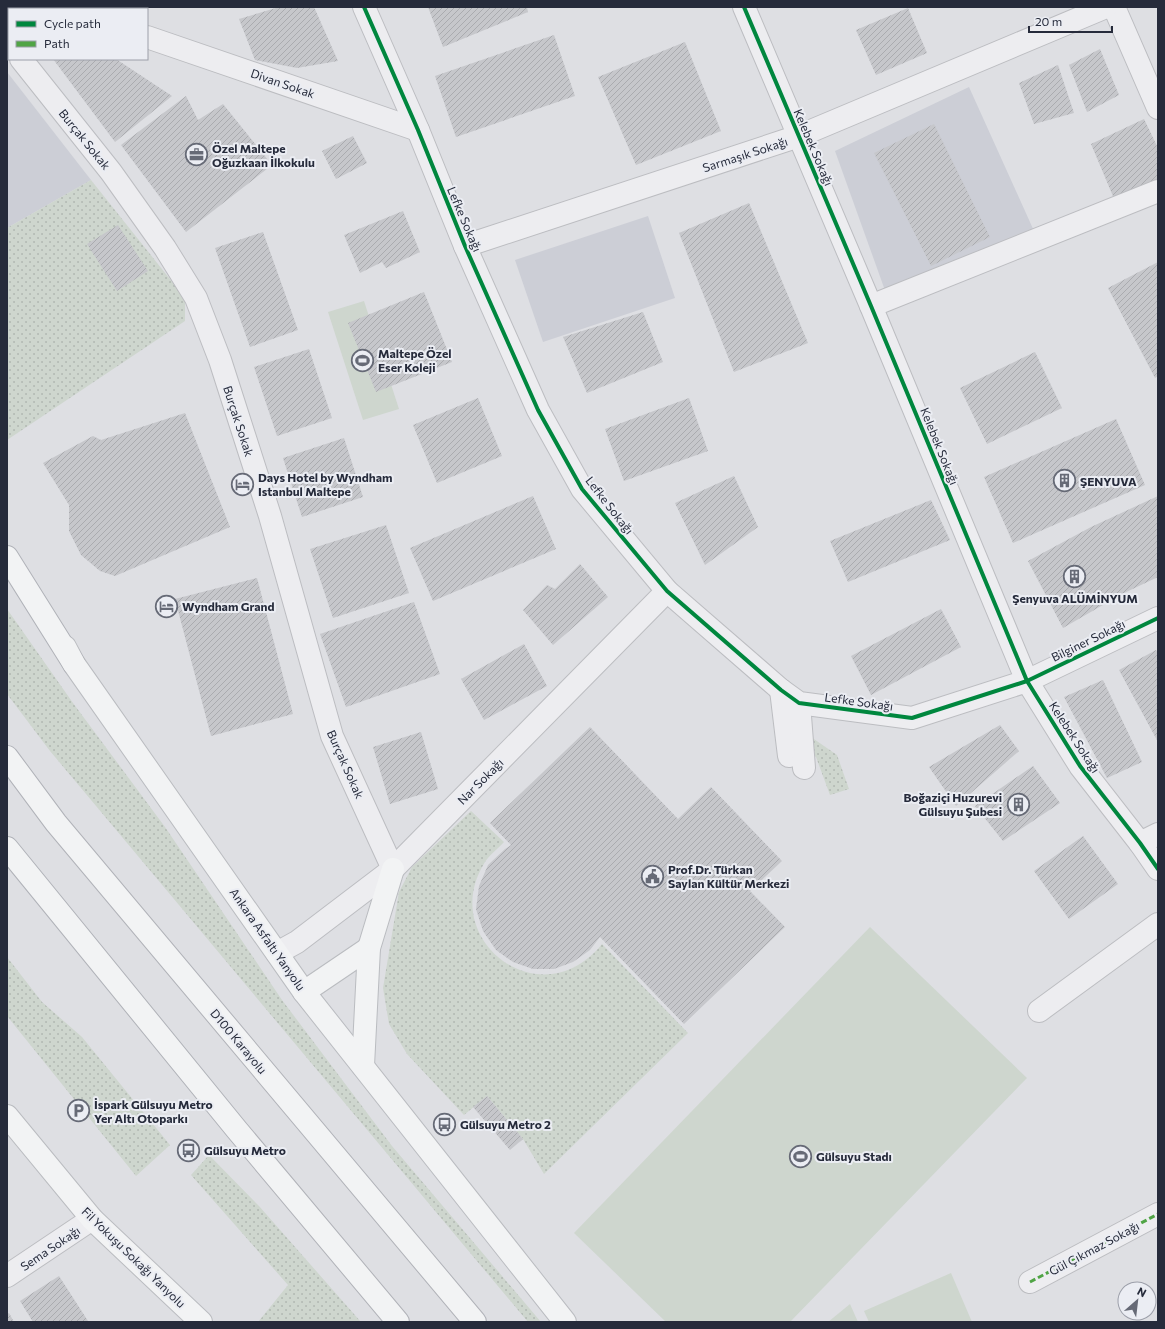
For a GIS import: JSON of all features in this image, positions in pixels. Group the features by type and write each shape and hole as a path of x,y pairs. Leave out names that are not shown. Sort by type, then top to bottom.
{"main road":[{"path":"7,546 74,664"},
{"path":"7,557 74,664"},
{"path":"7,580 74,664"},
{"name":"Ankara Asfaltı Yanyolu","path":"74,664 304,992 474,1204"},
{"path":"7,743 56,823"},
{"name":"D100 Karayolu","path":"7,757 56,823 475,1322"},
{"path":"7,848 237,1130 398,1322"},
{"path":"7,861 72,927"},
{"path":"363,1066 369,948 393,869"},
{"path":"304,992 369,948"},
{"name":"Fil Yokuşu Sokağı Yanyolu","path":"7,1116 92,1219 201,1322"},
{"path":"474,1204 566,1322"},
{"path":"474,1204 582,1322"}],"street":[{"name":"Lefke Sokağı","path":"364,7 418,130 465,246 538,410 582,489 667,591 780,690 799,703 912,718 1027,681"},
{"name":"Kelebek Sokağı","path":"744,7 872,306 1027,681 1080,766 1149,838 1158,869"},
{"name":"Sarmaşık Sokağı","path":"465,246 799,136 1106,7"},
{"path":"1114,7 1158,108"},
{"name":"Divan Sokak","path":"148,37 418,130"},
{"name":"Burçak Sokak","path":"22,60 111,172 165,248 196,298 220,360 270,516 332,736 393,869"},
{"path":"872,306 1158,191"},
{"name":"Nar Sokağı","path":"277,953 298,942 393,869 667,591"},
{"name":"Bilginer Sokağı","path":"1027,681 1158,618"},
{"path":"780,690 796,762 799,703"},
{"path":"1039,1011 1158,924"},
{"name":"Gül Çıkmaz Sokağı","path":"1030,1282 1158,1214"},
{"name":"Sema Sokağı","path":"7,1276 92,1219"}],"shaded area":[{"path":"7,72 91,180 7,228"},
{"path":"969,87 1034,231 887,296 835,151"},
{"path":"91,180 185,298 185,321 7,440 7,228"},
{"path":"648,216 675,298 543,342 515,260"},
{"name":"Maltepe Özel Eser Koleji","path":"364,301 399,409 363,420 328,312"},
{"path":"7,609 73,703 165,827 282,1000 392,1146 541,1322 528,1322 50,751 7,694"},
{"path":"811,737 837,755 849,789 830,795 816,757 809,753"},
{"path":"471,811 504,842 485,862 473,891 474,918 484,942 502,960 525,972 551,974 577,965 602,944 688,1033 544,1174 523,1139 487,1096 464,1115 407,1054 389,1024 383,988 399,892 412,867"},
{"name":"Gülsuyu Stadı","path":"870,927 1027,1078 790,1322 666,1322 574,1233"},
{"path":"7,957 42,1002 82,1037 170,1145 136,1176 7,1016"},
{"path":"209,1155 259,1206 361,1322 258,1322 288,1285 191,1175"},
{"path":"951,1273 972,1322 869,1322 864,1311"},
{"path":"850,1304 858,1322 828,1322"}],"building":[{"path":"279,7 314,7 338,61 297,68 255,60 239,19"},
{"path":"428,7 527,7 528,12 443,47"},
{"path":"908,8 927,53 876,75 856,30"},
{"path":"554,35 575,96 456,137 435,76"},
{"path":"685,42 721,131 636,165 598,77"},
{"path":"1100,49 1119,95 1087,112 1069,65"},
{"path":"54,60 118,60 172,96 115,142"},
{"path":"1058,65 1074,113 1034,124 1019,83"},
{"name":"Özel Maltepe Oğuzkaan İlkokulu","path":"186,96 198,120 223,104 272,165 186,232 121,145"},
{"path":"1144,119 1158,148 1158,184 1115,201 1091,144"},
{"path":"934,124 990,237 931,266 874,153"},
{"path":"353,136 367,163 336,179 322,151"},
{"path":"749,203 808,343 734,372 679,233"},
{"path":"403,211 420,252 386,268 382,262 360,273 344,235"},
{"path":"118,225 148,271 117,291 87,244"},
{"path":"263,232 298,330 250,347 215,248"},
{"path":"1158,262 1158,376 1155,378 1108,288"},
{"name":"Maltepe Özel Eser Koleji","path":"424,292 452,362 376,392 348,323"},
{"path":"643,312 663,362 587,393 563,337"},
{"path":"309,349 332,418 277,436 254,367"},
{"path":"1035,352 1062,408 987,444 960,388"},
{"path":"478,398 502,456 437,483 413,425"},
{"path":"689,398 708,451 624,481 605,429"},
{"path":"185,413 230,527 115,576 100,571 81,555 69,531 69,505 43,463 93,436 101,440"},
{"name":"ŞENYUVA","path":"1116,419 1145,485 1013,543 984,477"},
{"path":"344,438 363,497 302,517 283,458"},
{"path":"734,476 758,527 705,565 675,503"},
{"path":"533,496 556,549 433,601 410,548"},
{"path":"1158,496 1158,577 1122,594 1063,628 1028,561 1091,527"},
{"path":"931,500 950,540 848,582 830,541"},
{"path":"386,525 409,593 333,618 310,549"},
{"path":"580,564 608,597 553,645 523,610 547,585 555,589"},
{"path":"257,578 293,714 211,736 175,599"},
{"path":"414,602 440,674 346,707 320,634"},
{"path":"941,609 961,647 871,695 851,656"},
{"path":"524,644 547,686 484,720 461,679"},
{"path":"1156,650 1158,652 1158,742 1119,670"},
{"path":"1103,680 1142,762 1107,778 1064,697"},
{"path":"1000,725 1019,751 956,806 929,767"},
{"name":"Prof.Dr. Türkan Saylan Kültür Merkezi","path":"590,727 678,819 711,787 782,861 750,891 785,927 684,1024 600,937 590,950 573,962 554,969 533,969 513,962 496,950 483,931 476,909 479,886 488,865 511,845 490,823"},
{"path":"421,732 438,789 390,804 373,747"},
{"name":"Boğaziçi Huzurevi Gülsuyu Şubesi","path":"1033,766 1060,803 1003,841 975,806"},
{"path":"1083,836 1118,884 1069,919 1034,871"},
{"path":"487,1096 523,1139 510,1150 473,1107"},
{"path":"59,1276 88,1321 87,1322 33,1322 20,1301"},
{"path":"9,1313 14,1322 7,1322 7,1314"}],"marked path":[{"path":"1030,1282 1158,1214"}],"cycle path":[{"path":"364,7 418,130 465,246 538,410 582,489 667,591 781,690 799,703 912,718 1027,681 1158,618"},
{"path":"744,7 871,306 1027,681 1080,766 1140,843 1158,869"}],"place":[{"name":"Özel Maltepe Oğuzkaan İlkokulu","path":"196,155"},
{"name":"Maltepe Özel Eser Koleji","path":"363,360"},
{"name":"ŞENYUVA","path":"1065,481"},
{"name":"Days Hotel by Wyndham Istanbul Maltepe","path":"242,484"},
{"name":"Şenyuva ALÜMİNYUM","path":"1075,577"},
{"name":"Wyndham Grand","path":"167,606"},
{"name":"Boğaziçi Huzurevi Gülsuyu Şubesi","path":"1018,804"},
{"name":"Prof.Dr. Türkan Saylan Kültür Merkezi","path":"653,876"},
{"name":"İspark Gülsuyu Metro Yer Altı Otoparkı","path":"79,1111"},
{"name":"Gülsuyu Metro 2","path":"445,1124"},
{"name":"Gülsuyu Metro","path":"189,1150"},
{"name":"Gülsuyu Stadı","path":"800,1156"}]}
